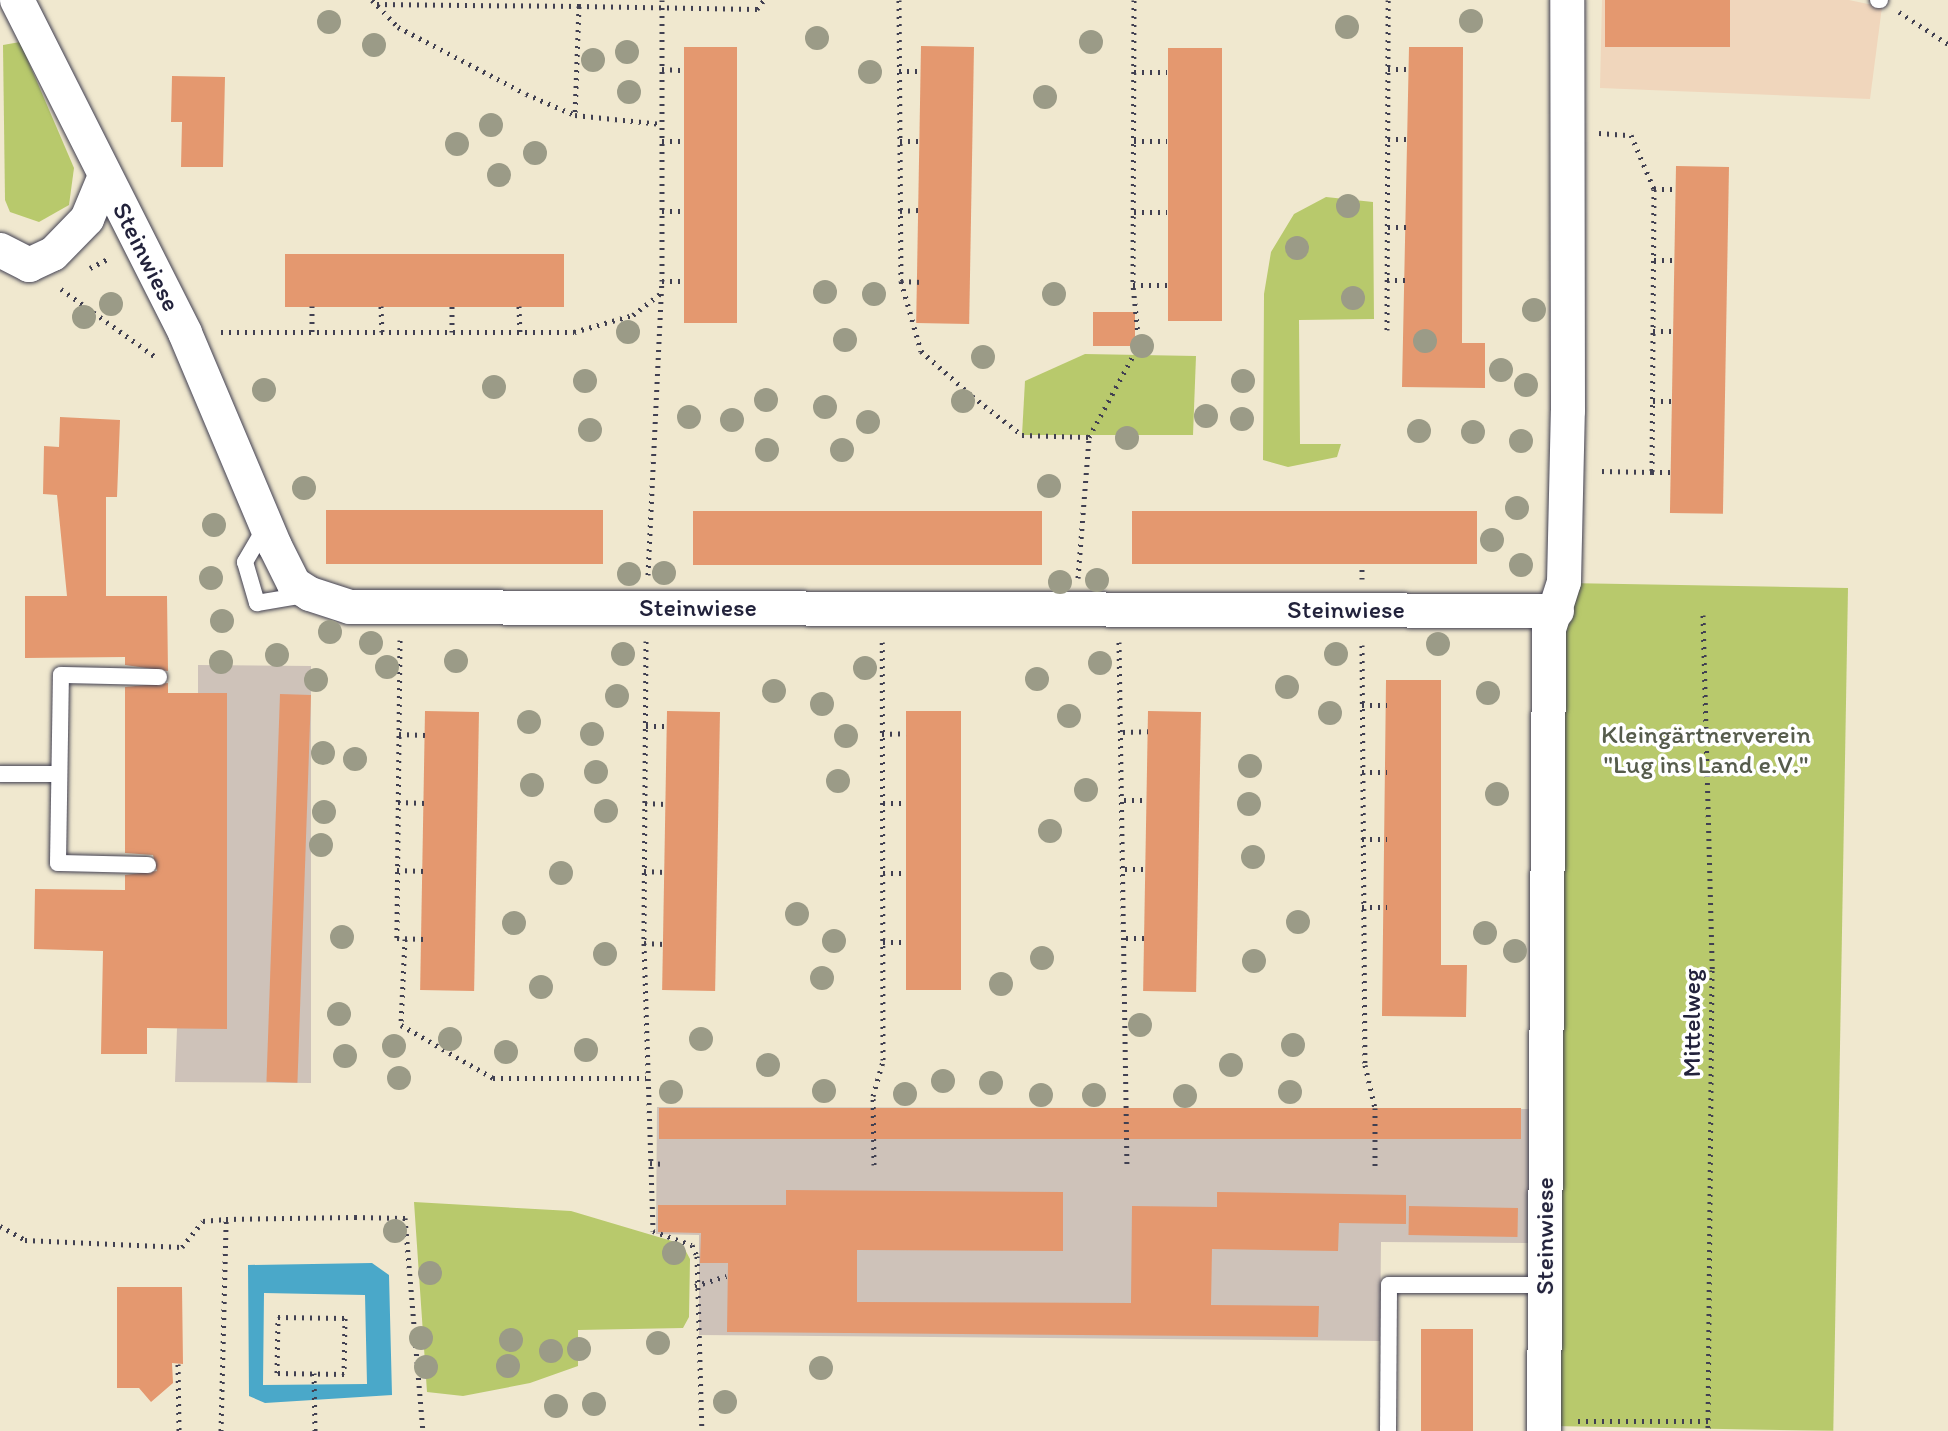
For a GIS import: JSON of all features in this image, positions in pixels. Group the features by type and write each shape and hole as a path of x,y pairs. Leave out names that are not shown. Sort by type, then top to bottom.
{"street":[{"name":"Steinwiese","path":"17,0 185,333 294,584 310,594 350,607 1557,611"},
{"name":"Steinwiese","path":"1544,1426 1549,629 1557,611 1567,471 1570,131 1567,0"},
{"name":"Steinwiese","path":"0,250 29,265 53,254 87,219 105,176"}],"lane":[{"path":"148,865 58,863 61,675 159,677"},
{"path":"0,774 59,774"},
{"path":"1388,1431 1389,1285 1545,1285"}],"path":[{"path":"662,0 662,293 647,607 644,871 646,1078 653,1231 692,1245 702,1431"},
{"path":"374,2 662,10 757,9 764,0"},
{"path":"899,0 901,281 921,351 1022,435 1089,437"},
{"path":"1081,550 1089,437 1135,358 1134,0"},
{"path":"1387,330 1388,0"},
{"path":"1879,0 1948,44"},
{"path":"374,2 398,27 575,115 662,124"},
{"path":"575,115 579,6"},
{"path":"662,69 684,70"},
{"path":"1388,69 1409,69"},
{"path":"899,71 921,71"},
{"path":"1134,72 1167,72"},
{"path":"1570,131 1631,135 1654,189 1652,472"},
{"path":"1388,139 1409,139"},
{"path":"662,141 683,141"},
{"path":"900,141 921,141"},
{"path":"1134,141 1167,141"},
{"path":"1654,189 1675,189"},
{"path":"900,211 922,210"},
{"path":"662,211 683,211"},
{"path":"1134,212 1167,212"},
{"path":"1388,227 1409,227"},
{"path":"1654,260 1675,260"},
{"path":"1387,280 1409,280"},
{"path":"662,281 683,281"},
{"path":"901,281 922,282"},
{"path":"56,285 164,363"},
{"path":"1133,285 1167,285"},
{"path":"185,333 574,332 633,315 662,293"},
{"path":"312,306 312,332"},
{"path":"381,306 382,332"},
{"path":"452,306 452,332"},
{"path":"519,306 520,332"},
{"path":"1653,331 1675,331"},
{"path":"1653,401 1674,401"},
{"path":"1567,471 1673,472"},
{"path":"401,607 397,938 424,939"},
{"path":"874,1165 883,942 882,609"},
{"path":"1117,609 1123,732 1127,1166"},
{"path":"1362,610 1362,907 1375,1167"},
{"name":"Mittelweg","path":"1703,615 1712,970 1708,1431"},
{"path":"1362,705 1387,705"},
{"path":"646,726 667,726"},
{"path":"1123,732 1148,731"},
{"path":"882,734 906,733"},
{"path":"399,734 425,735"},
{"path":"1362,772 1387,772"},
{"path":"1124,800 1147,800"},
{"path":"398,802 425,803"},
{"path":"645,803 666,804"},
{"path":"883,803 906,803"},
{"path":"1362,839 1387,839"},
{"path":"1125,869 1148,869"},
{"path":"397,870 424,871"},
{"path":"644,871 665,872"},
{"path":"883,873 906,873"},
{"path":"1362,907 1387,907"},
{"path":"1126,938 1147,938"},
{"path":"405,939 401,1025 493,1078 646,1078"},
{"path":"883,942 907,942"},
{"path":"644,943 664,944"},
{"path":"650,1163 665,1164"},
{"path":"0,1226 25,1240 182,1247 203,1221 405,1218 423,1431"},
{"path":"221,1431 226,1219"},
{"path":"695,1286 726,1276"},
{"path":"278,1317 345,1318 344,1374 314,1373 277,1373 278,1317"},
{"path":"178,1364 179,1431"},
{"path":"314,1373 315,1428"},
{"path":"1544,1426 1709,1421"}],"shaded area":[{"path":"1602,0 1849,0 1882,7 1870,99 1600,88"},
{"path":"198,665 311,666 311,1083 175,1082 177,1028 198,1028"},
{"path":"657,1107 1533,1109 1534,1243 1381,1242 1380,1341 699,1335 699,1235 656,1234"}],"green space":[{"path":"20,42 74,168 69,205 39,222 10,212 5,200 3,45"},
{"path":"1326,197 1373,202 1374,319 1299,320 1300,444 1341,444 1337,457 1288,467 1263,460 1264,294 1271,252 1294,214"},
{"path":"1085,354 1196,356 1193,435 1022,435 1025,381"},
{"name":"Kleingärtnerverein \"Lug ins Land e.V.\"","path":"1566,583 1848,588 1833,1431 1551,1426"},
{"path":"414,1202 571,1211 682,1244 690,1259 689,1317 683,1328 578,1330 578,1366 530,1383 463,1396 427,1392"}],"water":[{"path":"372,1263 389,1275 392,1395 265,1403 249,1396 248,1265","holes":["264,1293 365,1295 367,1384 263,1385"]}],"building":[{"path":"1605,0 1730,0 1730,47 1605,47"},
{"path":"921,46 974,47 969,324 916,323"},
{"path":"684,47 737,47 737,323 684,323"},
{"path":"1409,47 1463,47 1462,343 1485,343 1485,388 1402,387"},
{"path":"1168,48 1222,48 1222,321 1168,321"},
{"path":"172,76 225,77 223,167 181,167 182,122 171,122"},
{"path":"1676,166 1729,167 1723,514 1670,513"},
{"path":"285,254 564,254 564,307 285,307"},
{"path":"1093,312 1135,312 1135,346 1093,346"},
{"path":"60,417 120,420 117,497 106,497 106,596 167,596 168,671 125,665 125,657 25,658 25,596 67,596 57,495 43,494 44,446 59,447"},
{"path":"326,510 603,510 603,564 326,564"},
{"path":"693,511 1042,511 1042,565 693,565"},
{"path":"1132,511 1477,511 1477,564 1132,564"},
{"path":"1386,680 1441,680 1441,965 1467,965 1466,1017 1382,1016"},
{"path":"168,683 168,693 227,693 227,1029 147,1028 147,1054 101,1054 103,951 34,949 35,889 125,890 125,875 157,871 153,855 125,853 125,687"},
{"path":"280,694 311,695 297,1083 266,1082"},
{"path":"425,711 479,712 474,991 420,990"},
{"path":"667,711 720,712 715,991 662,990"},
{"path":"906,711 961,711 961,990 906,990"},
{"path":"1148,711 1201,712 1196,992 1143,991"},
{"path":"659,1108 1521,1108 1521,1139 659,1139"},
{"path":"786,1190 1063,1192 1063,1251 857,1250 857,1302 1131,1303 1132,1206 1217,1207 1217,1192 1406,1195 1406,1224 1339,1223 1338,1251 1212,1249 1211,1305 1319,1306 1318,1337 727,1332 728,1263 700,1263 701,1233 658,1232 658,1205 786,1205"},
{"path":"1409,1206 1518,1208 1517,1237 1408,1235"},
{"path":"117,1287 182,1287 183,1364 172,1363 173,1383 151,1402 139,1388 117,1388"},
{"path":"1421,1329 1473,1329 1473,1431 1421,1431"}]}
